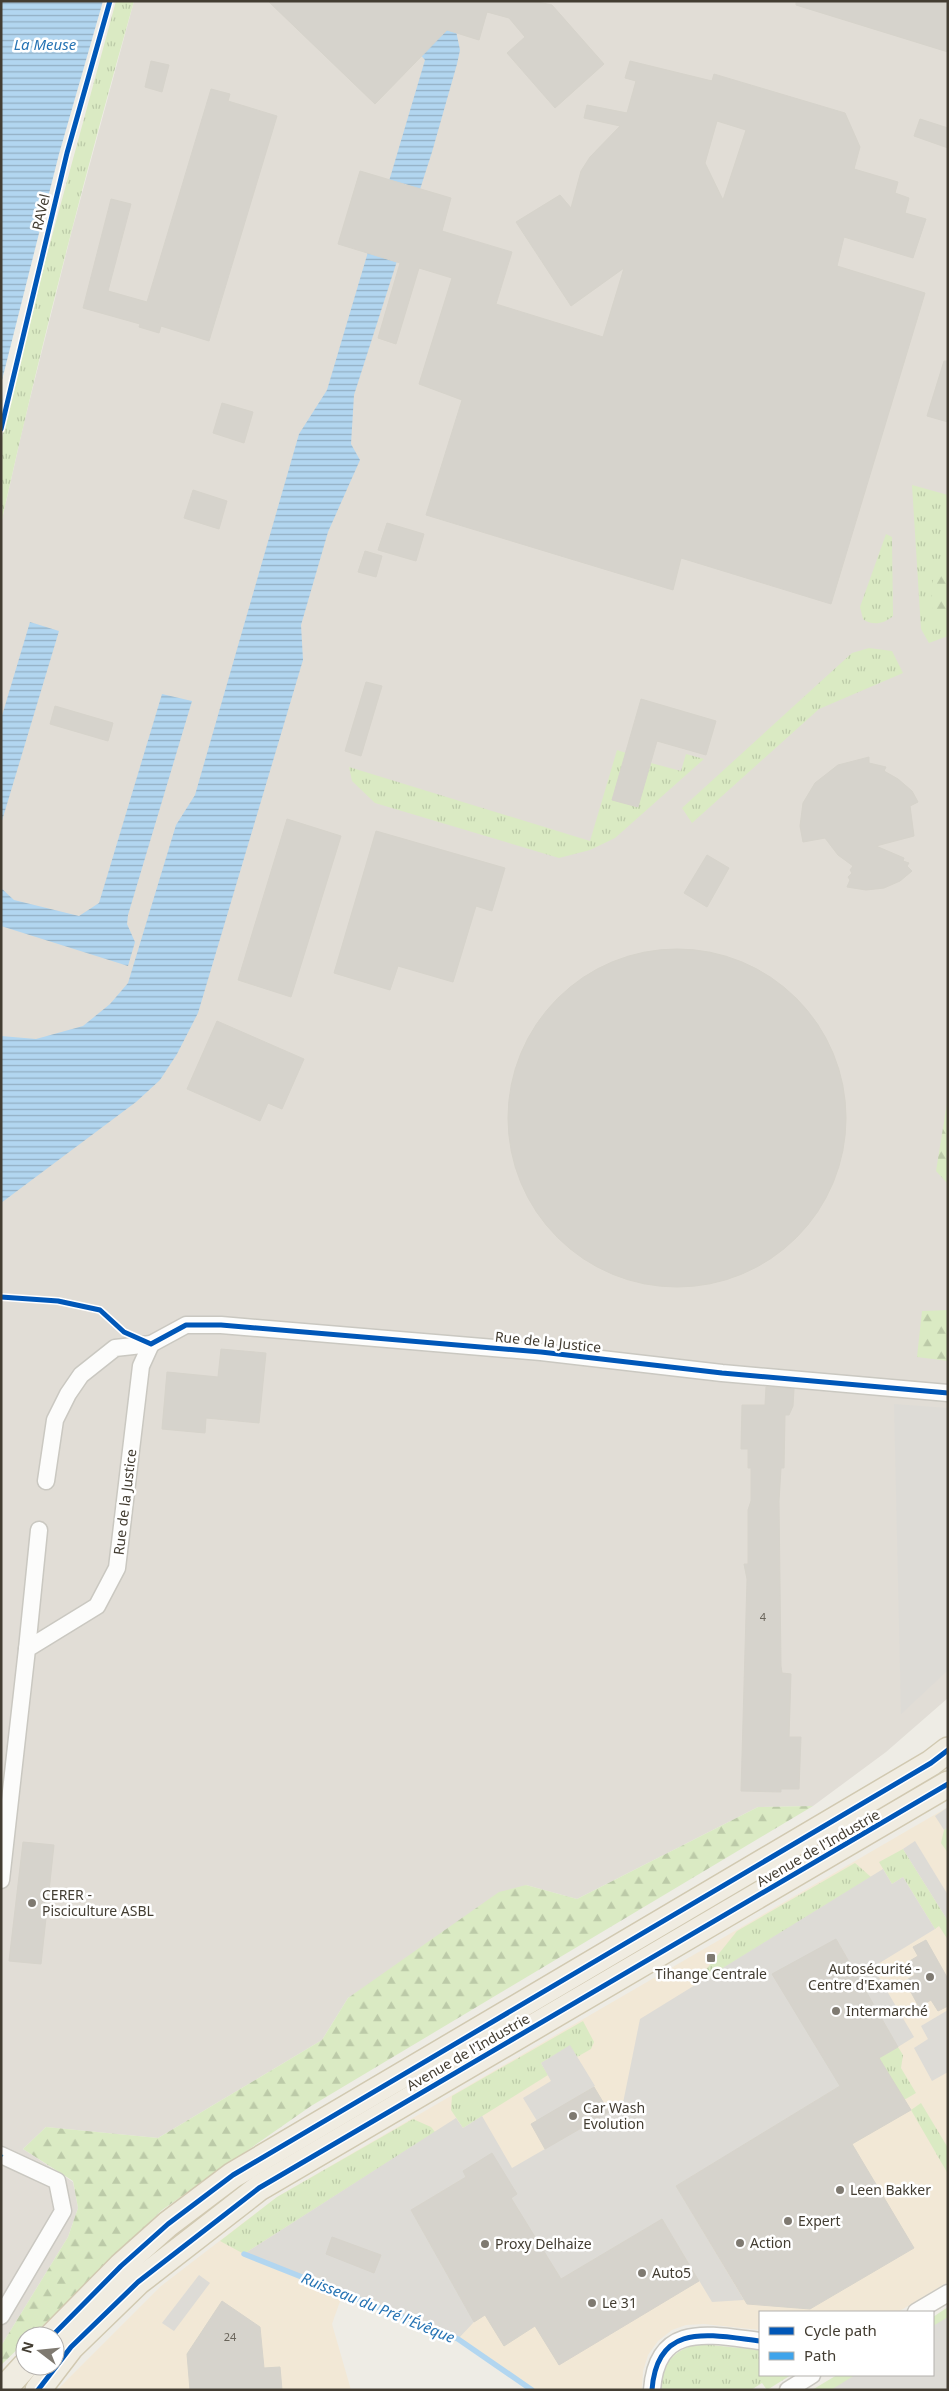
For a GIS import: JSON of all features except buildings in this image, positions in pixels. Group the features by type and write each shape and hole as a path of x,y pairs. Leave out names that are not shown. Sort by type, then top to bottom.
{"main road":[{"name":"Avenue de l'Industrie","path":"62,2326 121,2266 168,2224 233,2175 483,2026 785,1851 930,1764 948,1750"},
{"name":"Avenue de l'Industrie","path":"38,2390 71,2347 138,2282 259,2188 948,1784"},
{"path":"3,2390 16,2376"}],"street":[{"name":"Rue de la Justice","path":"46,1481 55,1420 68,1394 81,1376 115,1348 151,1344 186,1325 221,1326 541,1352 722,1372 948,1393"},
{"name":"Rue de la Justice","path":"27,1649 97,1606 117,1568 141,1366 151,1344"},
{"path":"1,1880 39,1530"},
{"path":"1,2155 57,2181 63,2211 1,2316"},
{"path":"918,2311 948,2293"},
{"path":"652,2390 653,2372 662,2353 678,2339 697,2334 759,2341"},
{"path":"788,2390 810,2376"}],"shaded area":[{"path":"134,1 948,1 948,1698 886,1752 813,1806 758,1807 577,1899 526,1885 348,1998 322,2040 158,2138 46,2127 23,2149 73,2182 78,2208 68,2237 1,2346 1,524 71,234"},
{"path":"894,1404 948,1408 948,1670 901,1714"},
{"path":"948,1807 948,2282 900,2311 759,2311 759,2330 704,2324 686,2325 672,2330 658,2341 648,2355 643,2371 642,2390 532,2390 458,2339 343,2293 332,2324 351,2390 57,2390 161,2286 277,2197"},
{"path":"948,1807 948,1827 944,1830 935,1816"},
{"path":"915,1841 948,1895 948,1921 903,1849"},
{"path":"883,1869 892,1884 903,1877 935,1929 873,1967 914,2037 898,2047 836,1939 840,2086 676,2186 744,2300 712,2302 662,2219 561,2279 489,2163 411,2210 474,2322 458,2339 244,2254 456,2118 463,2128 482,2116 512,2168 609,2112 623,2103 640,2019"},
{"path":"948,2010 948,2072 932,2081 914,2048 928,2039 921,2026"},
{"path":"570,2045 595,2086 537,2121 523,2098 551,2081 541,2063"},
{"path":"199,2275 210,2283 174,2331 162,2323"},
{"path":"948,2317 948,2390 831,2390 853,2376 934,2376 934,2325"}],"green space":[{"path":"116,1 134,1 64,261 31,392 1,524 1,442 45,262"},
{"path":"912,485 948,495 948,636 929,643 921,629"},
{"path":"886,534 892,537 893,616 882,622 870,623 863,619 860,607"},
{"path":"948,557 948,612 940,618 930,605 933,580 941,573"},
{"path":"869,648 892,651 903,673 819,709 692,823 682,808 852,653"},
{"path":"617,750 626,753 612,799 637,807 651,763 681,771 686,754 704,759 615,838 590,850 559,858 375,803 352,781 349,767 590,841"},
{"path":"948,1097 948,1184 936,1171"},
{"path":"948,1310 948,1361 917,1357 922,1311"},
{"path":"813,1806 311,2106 162,2210 42,2326 15,2326 15,2352 1,2365 1,2346 68,2237 78,2208 73,2181 23,2149 46,2127 158,2138 322,2040 348,1998 499,1892 526,1885 577,1899 758,1807"},
{"path":"948,1827 948,1853 941,1843 944,1830"},
{"path":"903,1849 948,1921 948,1940 939,1926 935,1929 903,1877 892,1884 879,1862"},
{"path":"855,1863 871,1877 704,1980 701,1976 737,1931"},
{"path":"583,2021 594,2042 591,2049 577,2057 570,2046 541,2063 548,2075 463,2128 451,2110 452,2096"},
{"path":"898,2047 903,2055 901,2068 916,2093 904,2100 879,2058"},
{"path":"921,2103 948,2148 948,2174 911,2110"},
{"path":"413,2119 431,2127 435,2132 244,2254 220,2241 277,2197"},
{"path":"948,2307 948,2390 812,2390 835,2376 934,2376 934,2316"},
{"path":"701,2344 759,2350 759,2376 789,2376 767,2390 762,2383 751,2390 662,2390 664,2372 671,2358 692,2346"}],"water":[{"name":"La Meuse","path":"1,1 103,1 59,154 1,384"},
{"path":"374,1 456,31 460,50 432,152 354,395 351,444 360,460 328,532 301,625 303,660 198,1013 177,1054 160,1080 136,1102 1,1203 1,1036 36,1039 83,1026 110,1004 128,983 176,825 195,795 299,434 327,390 425,60"},
{"path":"30,622 59,631 1,824 1,719"},
{"path":"162,694 192,701 128,915 127,924 135,942 128,966 1,926 1,888 14,900 79,916 99,903"}],"waterway":[{"name":"Ruisseau du Pré l'Évêque","path":"244,2254 458,2339 532,2390"}],"cycle path":[{"name":"RAVel","path":"1,429 67,153 110,1"},
{"path":"1,1297 58,1301 100,1310 124,1332 151,1344 186,1325 221,1325 541,1352 722,1373 948,1393"},
{"path":"62,2326 121,2266 168,2224 233,2175 931,1763 948,1750"},
{"path":"38,2390 71,2347 138,2282 259,2188 948,1784"},
{"path":"652,2390 656,2368 664,2352 675,2343 689,2337 705,2336 723,2336 759,2341"}],"place":[{"name":"CERER - Pisciculture ASBL","path":"32,1903"},
{"name":"Tihange Centrale","path":"711,1958"},
{"name":"Autosécurité - Centre d'Examen","path":"930,1977"},
{"name":"Intermarché","path":"836,2011"},
{"name":"Car Wash Evolution","path":"573,2116"},
{"name":"Leen Bakker","path":"840,2190"},
{"name":"Expert","path":"788,2221"},
{"name":"Action","path":"740,2243"},
{"name":"Proxy Delhaize","path":"485,2244"},
{"name":"Auto5","path":"642,2273"},
{"name":"Le 31","path":"592,2303"}]}
